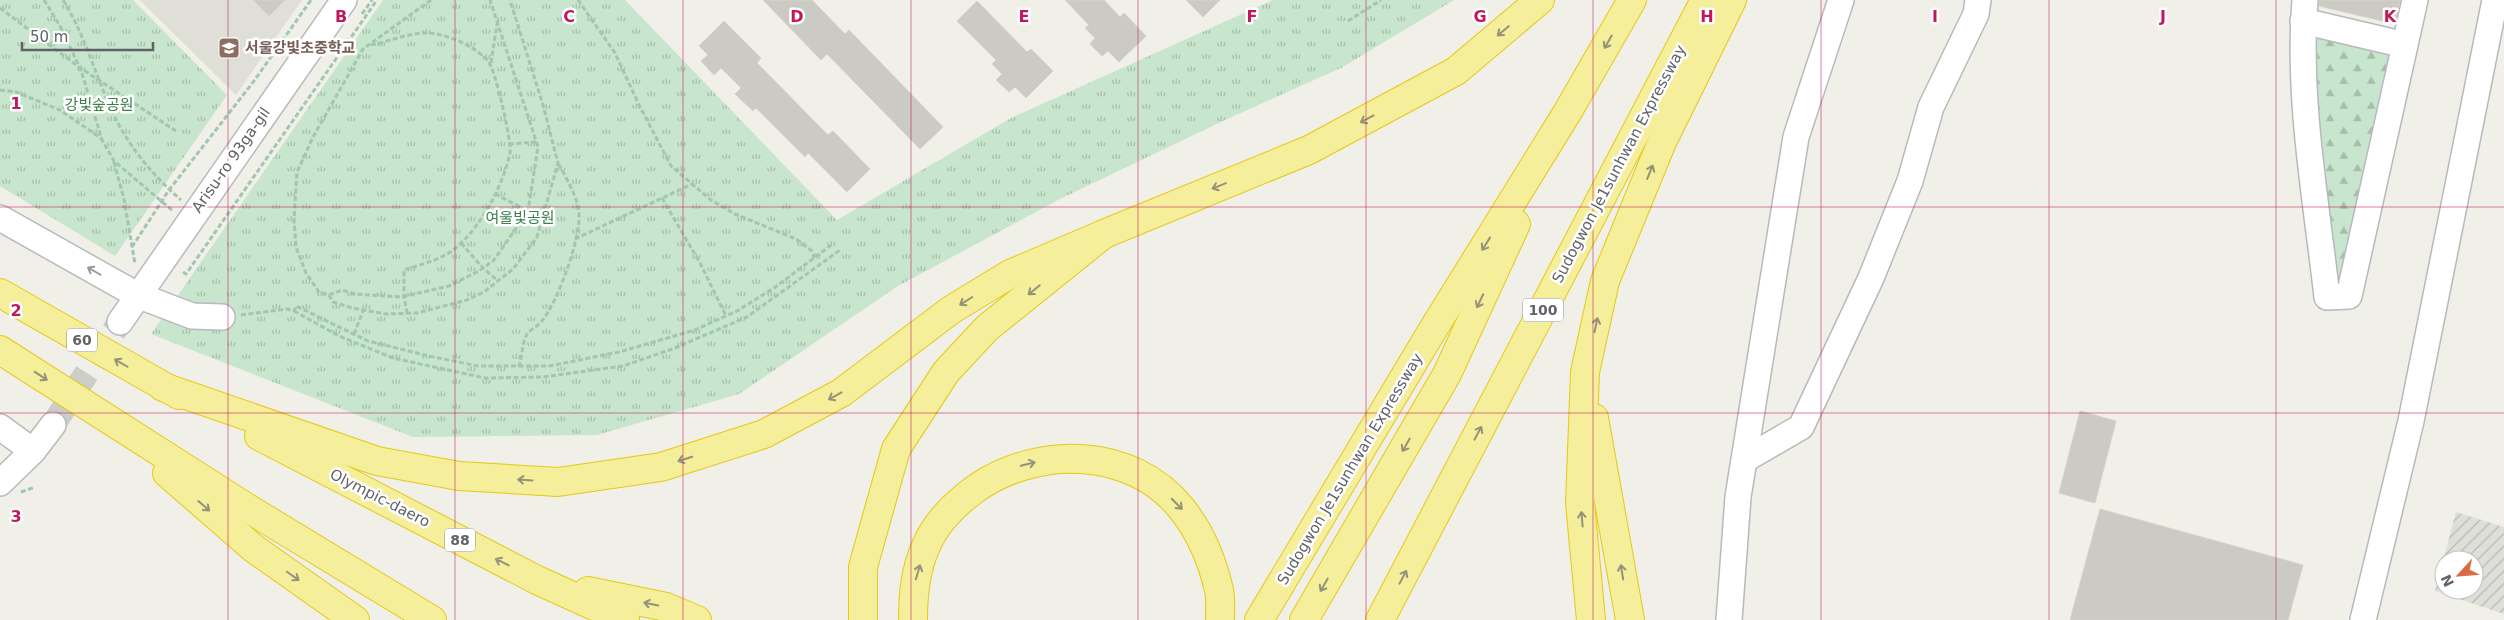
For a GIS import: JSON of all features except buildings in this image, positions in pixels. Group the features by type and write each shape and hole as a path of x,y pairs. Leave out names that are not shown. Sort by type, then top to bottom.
{"highway":[{"path":"164,387 377,461 459,476 558,482 662,467 764,434 841,393 951,310 1010,274 1309,150 1456,71 1540,0"},
{"name":"Sudogwon Je1sunhwan Expressway","path":"1259,620 1432,332 1567,113 1632,0"},
{"name":"Sudogwon Je1sunhwan Expressway","path":"1380,620 1705,0"},
{"path":"1591,620 1580,503 1585,372 1605,281 1662,142 1732,0"},
{"name":"Sudogwon Je1sunhwan Expressway","path":"1304,620 1447,374 1567,113"},
{"path":"863,620 863,567 896,449 946,372 987,328 1104,234"},
{"name":"60","path":"0,293 164,387"},
{"path":"0,350 248,509 432,620"},
{"path":"1585,372 1610,498 1630,620"},
{"name":"Olympic-daero","path":"164,387 537,580 625,620"},
{"path":"102,416 253,548 355,620"},
{"path":"913,620 914,586 923,554 944,516 969,493 996,475 1028,464 1060,458 1091,459 1127,467 1157,485 1181,507 1206,546 1220,592 1220,620"},
{"path":"248,509 358,594 399,620"},
{"path":"537,580 666,607 698,620"}],"street":[{"name":"Arisu-ro 93ga-gil","path":"120,322 344,0"},
{"path":"1729,620 1738,497 1796,137 1841,0"},
{"path":"1744,460 1801,427 1871,278 1910,181 1931,107 1976,14 1978,0"},
{"path":"2405,45 2304,10 2302,40 2308,129 2328,297 2349,296 2405,45 2415,0"},
{"path":"2363,620 2411,422 2495,0"},
{"path":"0,218 137,295 192,316 222,317"},
{"path":"0,484 33,451 52,425"},
{"path":"0,427 33,451"}],"path":[{"path":"44,0 60,26 79,67 102,140 114,161 124,199 135,267"},
{"path":"63,0 76,20 108,103 131,146 156,178 182,201"},
{"path":"132,246 169,190 254,81 311,0"},
{"path":"183,272 186,274 377,0"},
{"path":"432,0 363,49 318,128 296,172 294,220 296,247 306,273 319,292 328,295 333,302 363,311 386,314 417,313 467,300 484,292 513,268 537,238 558,163"},
{"path":"328,295 342,290 355,294 404,296 449,286 494,260 528,211 538,147 490,0"},
{"path":"510,0 543,105 558,163 573,194 578,213 575,239 559,291 542,322 528,334 519,368"},
{"path":"578,0 616,53 639,105 671,166 711,200 735,214 796,239 812,252 815,257"},
{"path":"1348,22 1380,0"},
{"path":"0,8 79,67 176,131"},
{"path":"490,66 497,22"},
{"path":"369,45 423,33 443,36 468,46 489,62 507,124 510,144 510,151 494,194 484,213 461,243 434,260 404,270 404,296 407,313"},
{"path":"0,90 16,92 60,110 102,140"},
{"path":"510,144 536,142"},
{"path":"114,161 174,212"},
{"path":"575,239 692,184"},
{"path":"494,194 528,211"},
{"path":"662,198 700,263 726,316"},
{"path":"461,243 483,268 498,280"},
{"path":"294,311 296,306 368,341 428,356 478,366 519,368 549,366 619,352 695,330 726,316 774,288 834,243"},
{"path":"222,317 287,309 339,336 393,358 484,378 543,377 623,366 675,348 748,317 840,250"},
{"path":"354,334 363,311"}],"shaded area":[{"name":"서울강빛초중학교","path":"140,0 302,0 236,95"},
{"path":"2456,512 2504,527 2504,614 2462,600 2484,600 2484,550 2446,550"}],"green space":[{"name":"강빛숲공원","path":"0,0 133,0 227,95 115,256 0,186"},
{"name":"여울빛공원","path":"383,0 625,0 837,220 1011,118 1273,0 1454,0 1341,68 1225,120 1060,199 898,286 739,394 597,435 413,437 151,334"},
{"path":"2313,35 2393,57 2345,287 2336,285 2308,41"}],"tunnel":[{"path":"53,425 120,322"}],"place":[{"name":"서울강빛초중학교","path":"229,48"}]}
